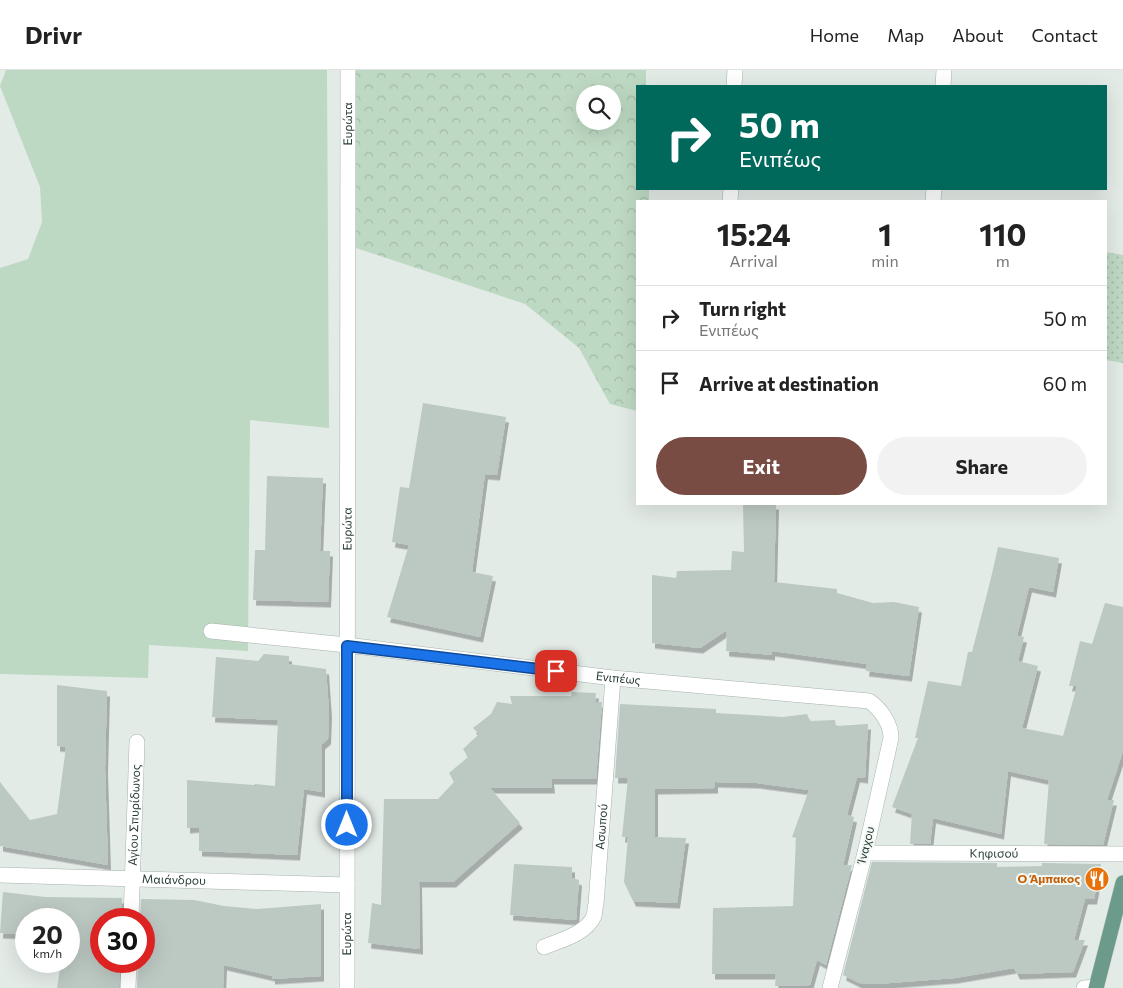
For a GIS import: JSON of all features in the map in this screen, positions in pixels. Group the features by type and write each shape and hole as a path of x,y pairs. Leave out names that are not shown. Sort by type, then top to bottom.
{"main road":[{"path":"1092,988 1123,885"}],"street":[{"name":"Ευρώτα","path":"347,988 348,70"},
{"path":"734,70 734,85"},
{"path":"943,85 944,70"},
{"name":"Ενιπέως","path":"211,632 347,646 613,678 869,702 876,706"},
{"name":"Ασωπού","path":"544,947 585,928 594,916 613,678"},
{"name":"Ίναχου","path":"830,988 865,853 891,738 888,722 876,706"},
{"name":"Αγίου Σπυρίδωνος","path":"131,908 137,742"},
{"name":"Κηφισού","path":"865,853 1123,854"},
{"name":"Μαιάνδρου","path":"0,875 347,885"},
{"path":"128,988 129,973"}],"green space":[{"path":"6,70 327,70 329,428 250,420 248,651 149,645 148,678 0,674 0,268 28,259 42,222 40,187 0,86"},
{"path":"356,70 646,70 646,85 636,85 636,190 649,190 649,200 636,200 636,411 610,404 579,348 525,304 356,248"},
{"path":"1107,252 1123,255 1123,363 1107,360"}],"building":[{"path":"423,403 506,417 497,475 485,474 472,572 493,576 480,637 387,617 409,545 392,542 400,487 409,488"},
{"path":"267,476 323,478 320,551 330,551 328,602 253,600 255,550 265,550"},
{"path":"743,505 776,505 774,582 837,589 837,593 873,603 894,602 919,607 909,676 866,671 867,664 772,651 772,655 726,651 727,630 700,648 652,643 652,575 676,578 677,571 731,570 732,551 744,552"},
{"path":"998,547 1059,558 1053,592 1029,587 1017,636 1024,637 1018,661 1038,666 1022,728 1063,736 1077,686 1069,686 1080,641 1092,644 1105,603 1123,607 1123,751 1107,800 1114,800 1103,845 1044,844 1049,780 1008,771 1001,834 933,818 930,844 910,844 912,814 892,807 918,738 915,738 928,681 961,686 968,652 972,652"},
{"path":"264,654 289,656 289,664 326,669 329,712 328,739 322,744 322,792 304,789 297,855 199,851 199,827 187,828 187,780 275,786 278,720 212,717 216,657 258,661"},
{"path":"57,685 107,691 105,768 108,865 0,846 0,782 30,820 57,814 66,747 57,746"},
{"path":"572,692 596,693 595,702 602,702 596,779 551,779 552,788 490,788 520,823 453,882 419,882 420,949 368,943 372,903 381,905 384,799 438,799 454,782 449,773 468,757 463,749 479,734 473,728 491,714 497,702 512,704 510,696 571,696"},
{"path":"620,704 716,709 716,713 783,717 807,714 810,721 835,720 836,726 868,724 865,778 857,777 847,815 854,817 843,866 852,865 826,965 817,960 810,985 775,986 776,974 712,974 713,908 793,906 796,838 792,837 809,790 757,783 715,782 715,788 655,789 655,837 686,838 677,903 633,901 624,882 628,837 622,837 628,778 615,778"},
{"path":"872,862 997,863 997,867 1042,866 1042,863 1101,864 1094,899 1085,899 1074,940 1085,940 1073,972 1017,974 1014,968 955,978 877,984 859,983 843,975"},
{"path":"514,864 572,867 572,878 579,880 576,920 510,915"},
{"path":"3,892 45,897 122,898 122,908 90,908 90,973 120,973 119,988 57,988 59,973 80,973 80,908 15,908 15,934 0,933"},
{"path":"141,899 194,900 224,906 257,909 321,904 321,976 272,979 272,976 224,965 223,988 137,988 138,973 155,973 155,908 141,908"}],"place":[{"name":"Ο Άμπακος","path":"1097,879"}],"route":[{"path":"347,825 347,646 556,671"}]}
